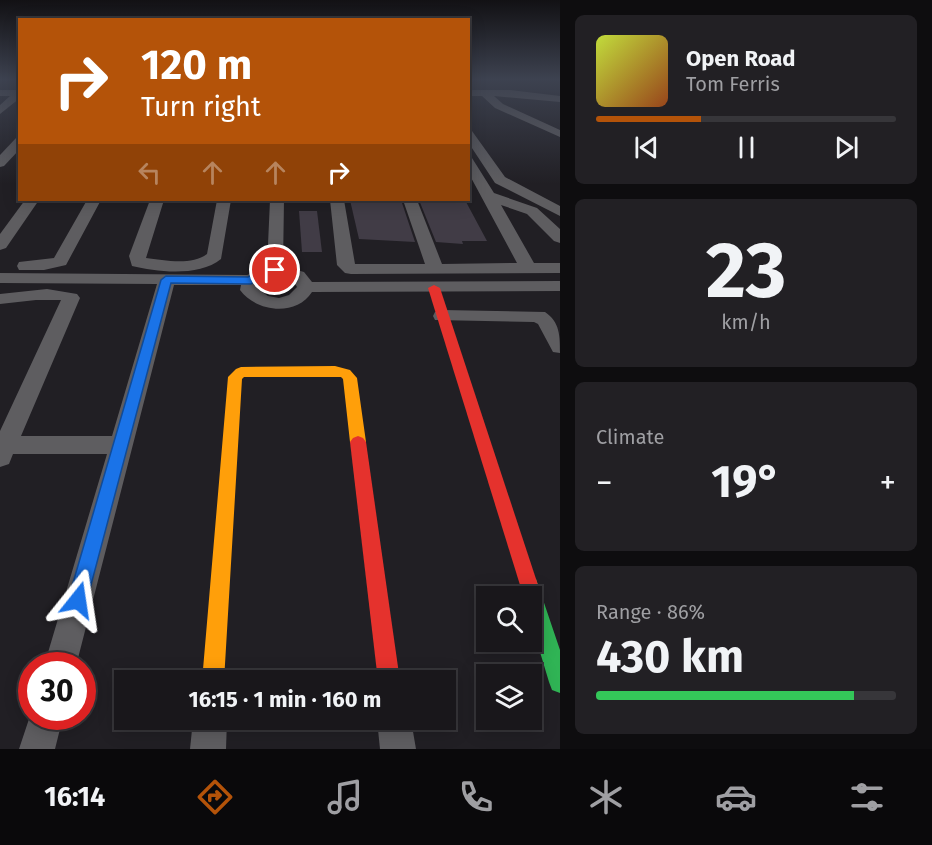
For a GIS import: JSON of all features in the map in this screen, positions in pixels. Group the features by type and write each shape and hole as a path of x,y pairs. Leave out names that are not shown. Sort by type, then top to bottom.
{"street":[{"path":"518,114 558,131"},
{"path":"470,136 500,180 560,212"},
{"path":"0,163 18,143"},
{"path":"470,164 529,269"},
{"path":"489,196 532,211 560,238"},
{"path":"0,245 31,201"},
{"path":"0,266 44,265 60,261 92,201"},
{"path":"157,201 138,262 209,262 215,256 225,201"},
{"path":"275,270 277,201"},
{"path":"337,201 345,264 351,269 435,279 560,286"},
{"path":"410,201 435,279 442,316 560,682"},
{"path":"306,287 560,268"},
{"path":"0,278 251,280 260,274 275,270 296,274 305,282 306,287 300,297 293,301 276,303 258,299 253,295 249,291 251,280"},
{"path":"64,652 166,280"},
{"path":"0,299 30,295 62,295 71,298 3,451 119,445"},
{"path":"442,316 538,316 546,321 560,347"},
{"path":"214,670 236,377 241,372 335,371 345,373 350,378 388,670"},
{"path":"37,749 42,730"},
{"path":"208,749 209,730"},
{"path":"395,730 398,749"}],"building":[{"path":"350,201 401,201 415,242 359,239"},
{"path":"419,201 466,201 487,241 462,241 463,244 436,242"},
{"path":"299,211 317,211 322,252 302,252"}],"traffic: fast":[{"path":"529,585 560,682"}],"traffic: slow":[{"path":"214,670 235,377 241,372 335,371 345,373 350,378 358,442"}],"traffic: jam":[{"path":"434,288 529,585"},
{"path":"358,442 388,670"}],"route":[{"path":"78,600 166,280 251,280 255,276 275,270"}]}
